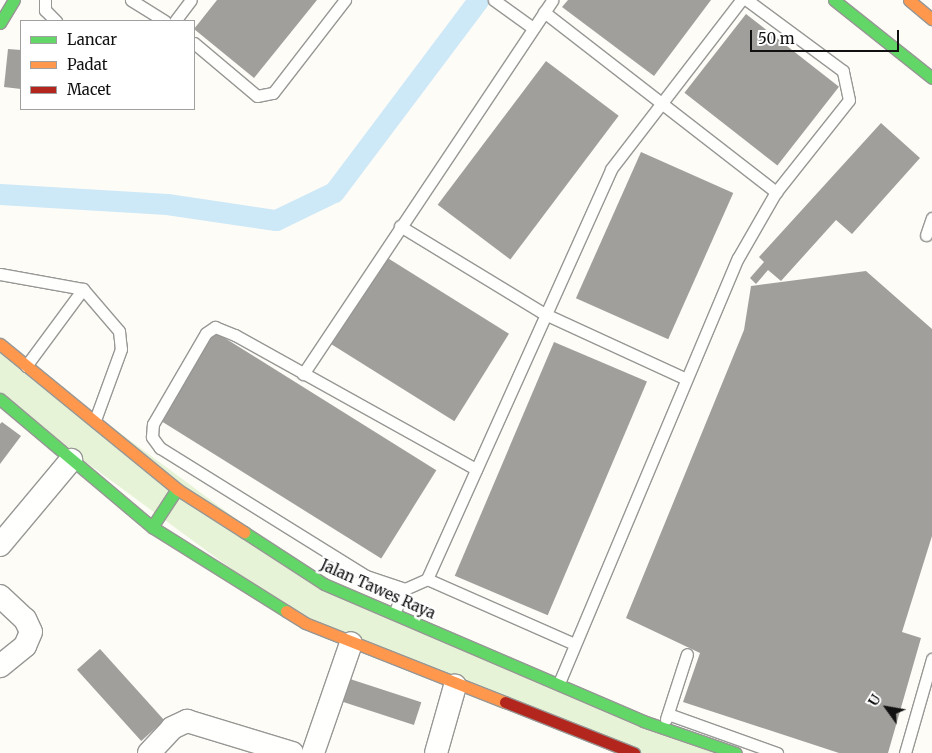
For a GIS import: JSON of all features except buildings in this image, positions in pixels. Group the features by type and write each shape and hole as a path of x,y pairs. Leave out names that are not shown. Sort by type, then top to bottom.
{"main road":[{"path":"0,23 14,0"},
{"path":"834,0 932,78"},
{"path":"909,0 932,19"},
{"name":"Jalan Tawes Raya","path":"0,344 177,489 324,584 558,683 643,722 736,753"},
{"path":"0,399 152,527 305,624 455,686 634,753 643,722"},
{"path":"152,527 177,489"},
{"path":"305,624 324,584"}],"street":[{"path":"0,545 71,460"},
{"path":"0,596 25,619 31,632 25,646 0,666"},
{"path":"313,753 351,643"},
{"path":"436,753 455,686"},
{"path":"149,753 172,728 187,721 292,753"}],"lane":[{"path":"45,0 45,10 55,20"},
{"path":"131,0 163,20"},
{"path":"176,20 191,0"},
{"path":"195,44 257,96 273,93 345,0"},
{"path":"494,0 533,28"},
{"path":"302,374 552,0"},
{"path":"394,613 405,589 426,578 611,169 741,0"},
{"path":"558,683 572,643 684,378 738,258 776,192 849,100 843,71 747,0"},
{"path":"544,12 776,192"},
{"path":"926,235 932,218"},
{"path":"400,226 545,314 684,378"},
{"path":"0,274 83,289 119,331 120,349 94,422"},
{"path":"26,367 83,289"},
{"path":"405,589 366,576 250,507 160,448 152,437 152,424 212,327 235,335 302,374 476,469"},
{"path":"426,578 572,643"},
{"path":"663,728 687,654"},
{"path":"906,753 932,659"},
{"path":"668,714 777,753"}],"green space":[{"path":"0,344 324,584 735,753 634,753 305,623 0,399"}],"waterway":[{"path":"0,194 167,204 276,220 334,192 478,0"}],"traffic: fast":[{"path":"0,23 14,0"},
{"path":"834,0 932,78"},
{"path":"0,399 152,527 286,611"},
{"path":"152,527 177,489"},
{"path":"244,532 324,584 643,721 736,753"}],"traffic: slow":[{"path":"909,0 932,19"},
{"path":"0,344 177,489 244,532"},
{"path":"286,611 305,623 505,702"}],"traffic: jam":[{"path":"505,702 634,753"}]}
